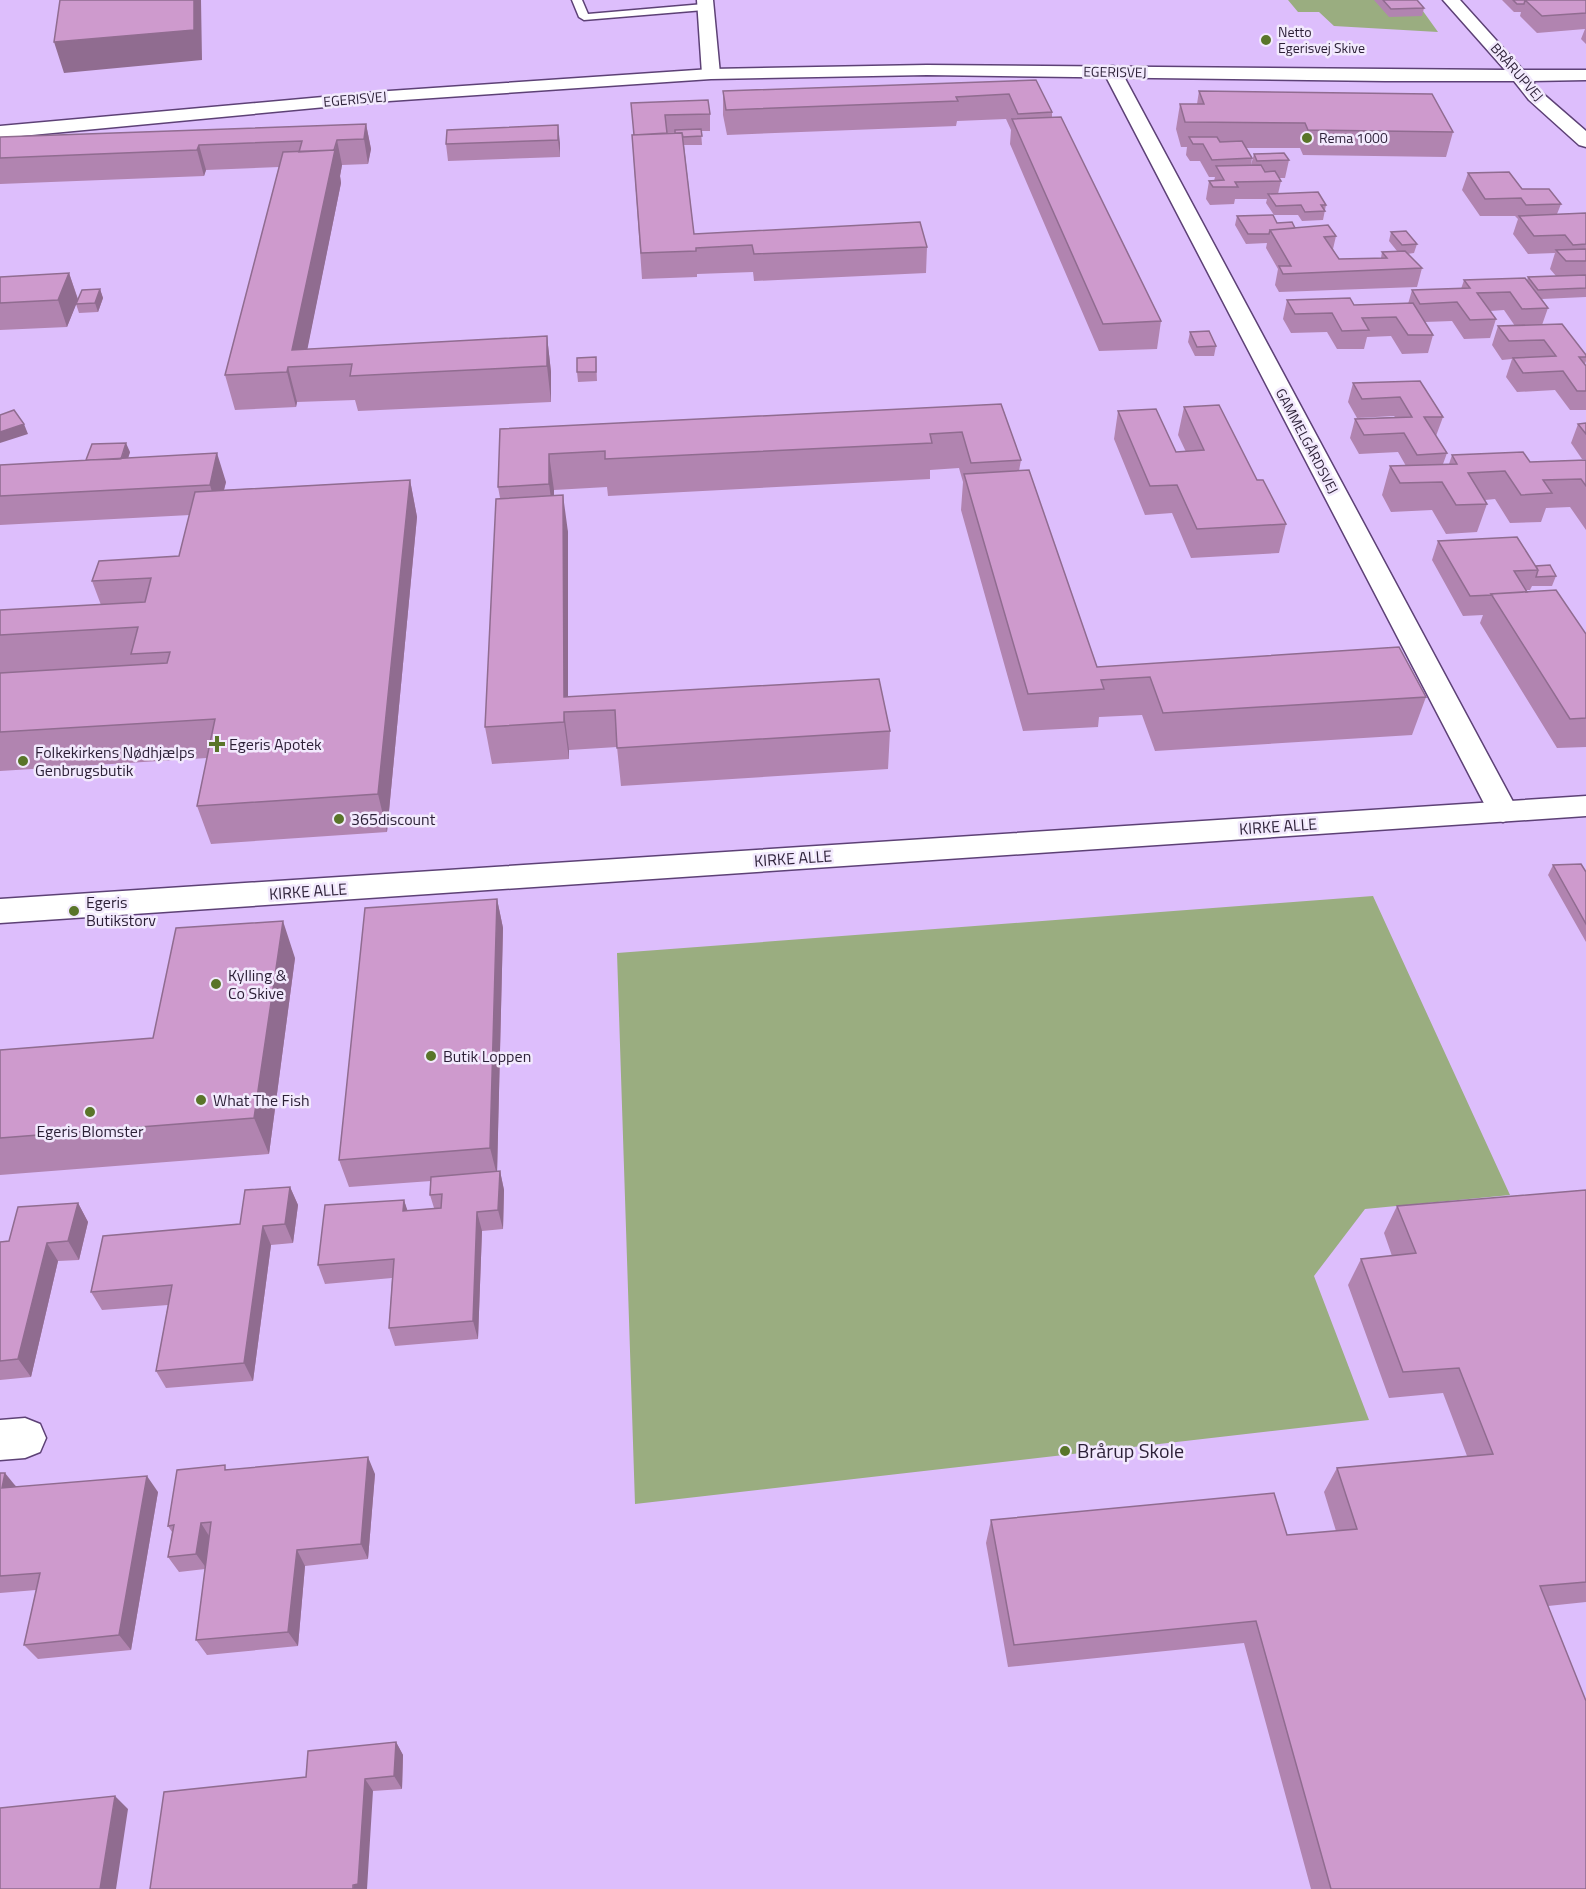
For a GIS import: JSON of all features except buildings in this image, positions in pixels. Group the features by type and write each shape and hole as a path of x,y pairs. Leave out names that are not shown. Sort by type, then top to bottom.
{"street":[{"name":"BRÅRUPVEJ","path":"1451,0 1499,51 1535,96 1586,141"},
{"path":"705,3 711,74"},
{"name":"EGERISVEJ","path":"0,132 389,96 711,74 927,70 1586,75"},
{"name":"GAMMELGÅRDSVEJ","path":"1112,72 1503,811"},
{"name":"KIRKE ALLE","path":"0,911 1586,806"}],"lane":[{"path":"577,0 584,17 647,12 705,3"},
{"path":"642,0 647,12"}],"green space":[{"path":"1288,0 1415,0 1438,32 1334,26 1319,12 1298,12"},
{"path":"1373,896 1510,1195 1365,1209 1314,1276 1369,1420 635,1504 617,953"}],"place":[{"name":"Netto Egerisvej Skive","path":"1266,40"},
{"name":"Rema 1000","path":"1307,138"},
{"name":"Egeris Apotek","path":"217,744"},
{"name":"Folkekirkens Nødhjælps Genbrugsbutik","path":"23,761"},
{"name":"365discount","path":"339,819"},
{"name":"Egeris Butikstorv","path":"74,911"},
{"name":"Kylling & Co Skive","path":"216,984"},
{"name":"Butik Loppen","path":"431,1056"},
{"name":"What The Fish","path":"201,1100"},
{"name":"Egeris Blomster","path":"90,1112"},
{"name":"Brårup Skole","path":"1065,1451"}]}
